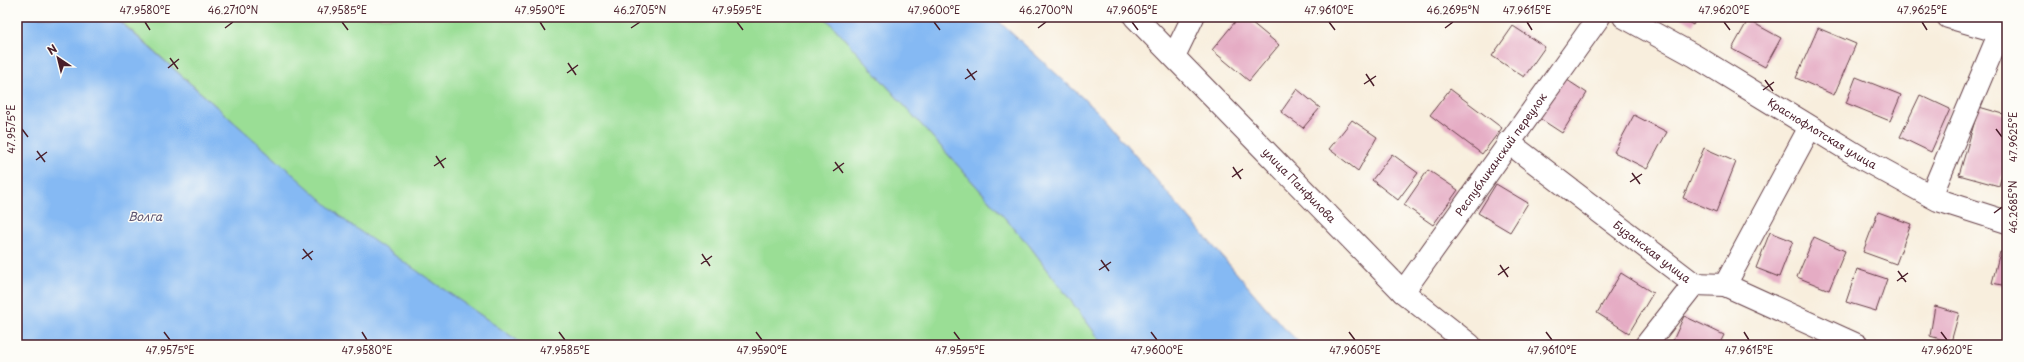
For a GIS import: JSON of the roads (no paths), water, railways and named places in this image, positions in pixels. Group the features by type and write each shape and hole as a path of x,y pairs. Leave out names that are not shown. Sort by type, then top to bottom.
{"street":[{"name":"улица Панфилова","path":"1135,17 1403,292 1470,345"},
{"path":"1174,56 1193,17"},
{"name":"Республиканский переулок","path":"1403,292 1508,142 1599,17"},
{"name":"Краснофлотская улица","path":"1624,17 1695,56 1810,127 1930,196 1938,200 2007,222"},
{"path":"1930,196 2004,33 1948,17"},
{"path":"1725,285 1810,127"},
{"name":"Бузанская улица","path":"1508,142 1694,284 1725,285 1856,345"},
{"path":"1646,345 1694,284"}],"water":[{"name":"Волга","path":"17,17 115,17 348,223 524,345 17,345"},
{"path":"825,17 994,17 1097,111 1282,326 1302,345 1104,345 1029,245"}]}
